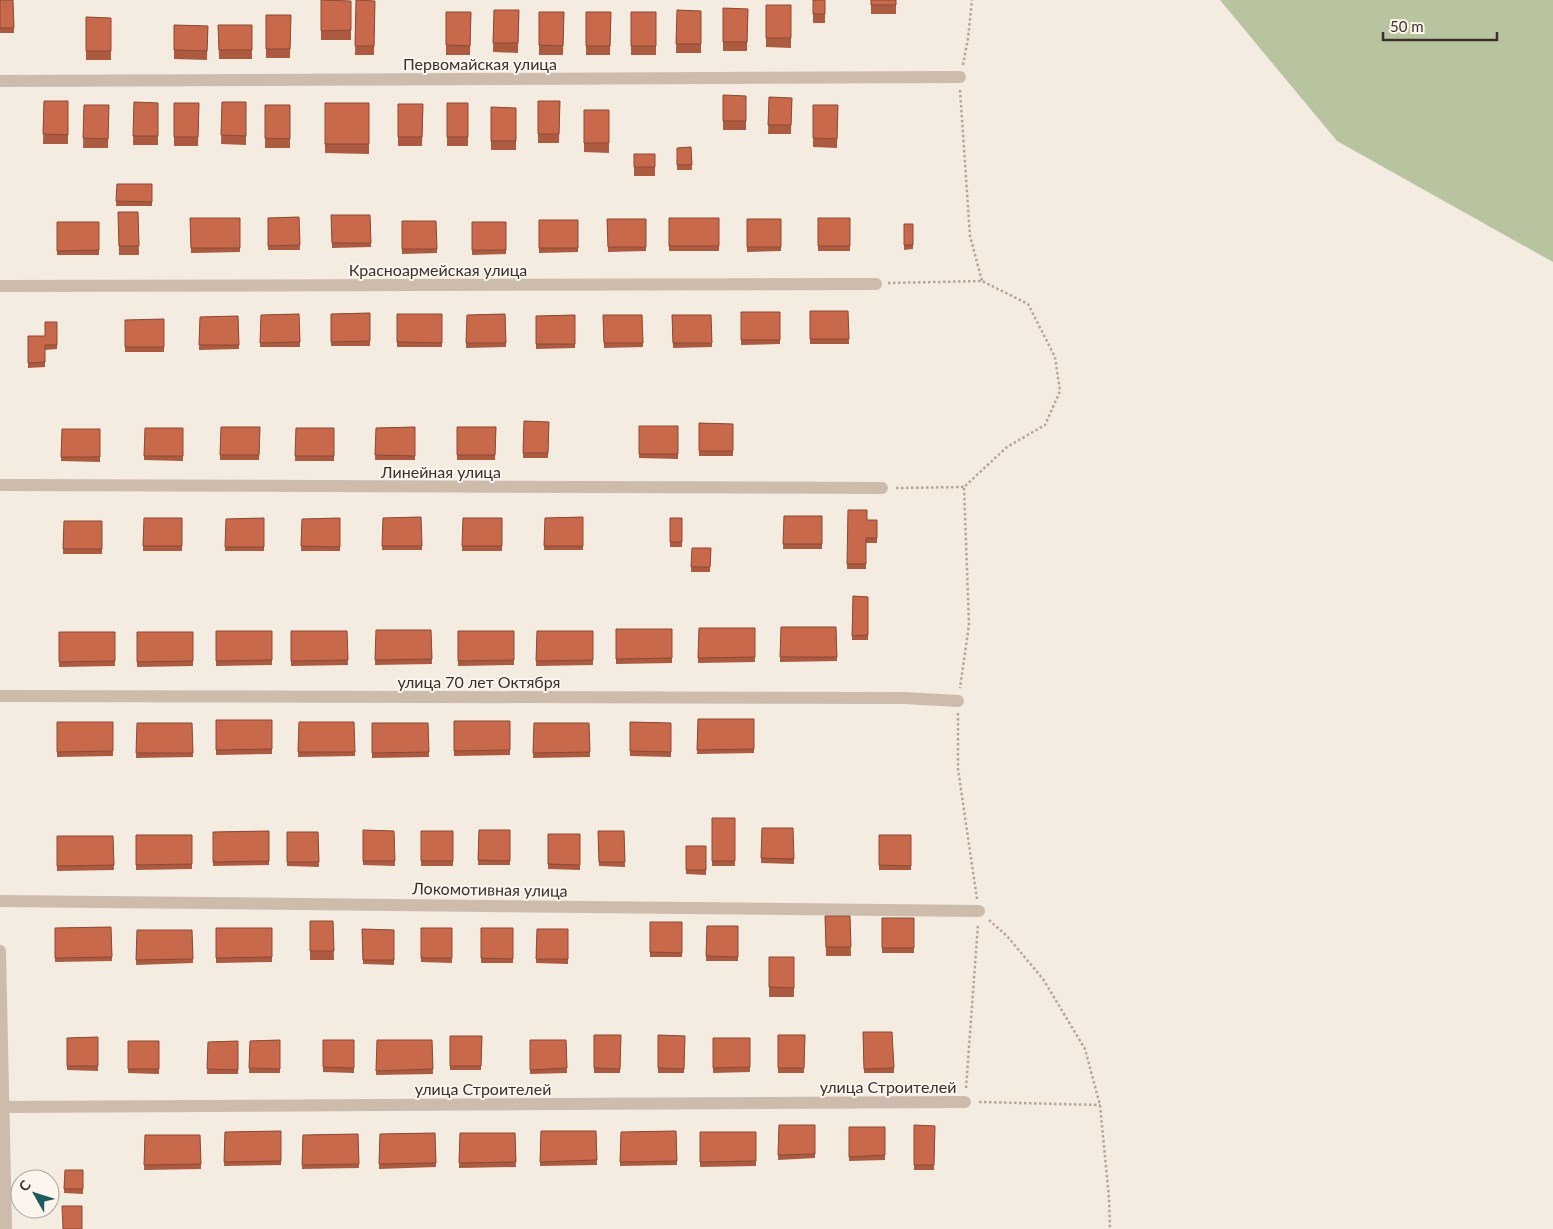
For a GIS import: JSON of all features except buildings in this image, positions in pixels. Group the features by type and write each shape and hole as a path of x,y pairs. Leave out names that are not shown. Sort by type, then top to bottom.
{"street":[{"name":"Первомайская улица","path":"0,81 960,77"},
{"name":"Красноармейская улица","path":"0,286 876,284"},
{"name":"Линейная улица","path":"0,485 882,488"},
{"name":"улица 70 лет Октября","path":"0,696 895,698 958,701"},
{"name":"Локомотивная улица","path":"0,901 979,911"},
{"path":"0,951 6,1229"},
{"name":"улица Строителей","path":"2,1107 965,1102"}],"path":[{"path":"972,0 968,38 960,77 960,108 970,236 982,281"},
{"path":"876,284 982,281 1028,304 1055,357 1060,391 1045,425 1007,448 964,486 882,488"},
{"path":"964,486 969,625 958,701 958,769 979,911 965,1102 1100,1105"},
{"path":"979,911 1007,936 1044,979 1085,1049 1100,1105 1110,1229"}],"green space":[{"path":"1220,0 1553,0 1553,262 1337,141"}]}
